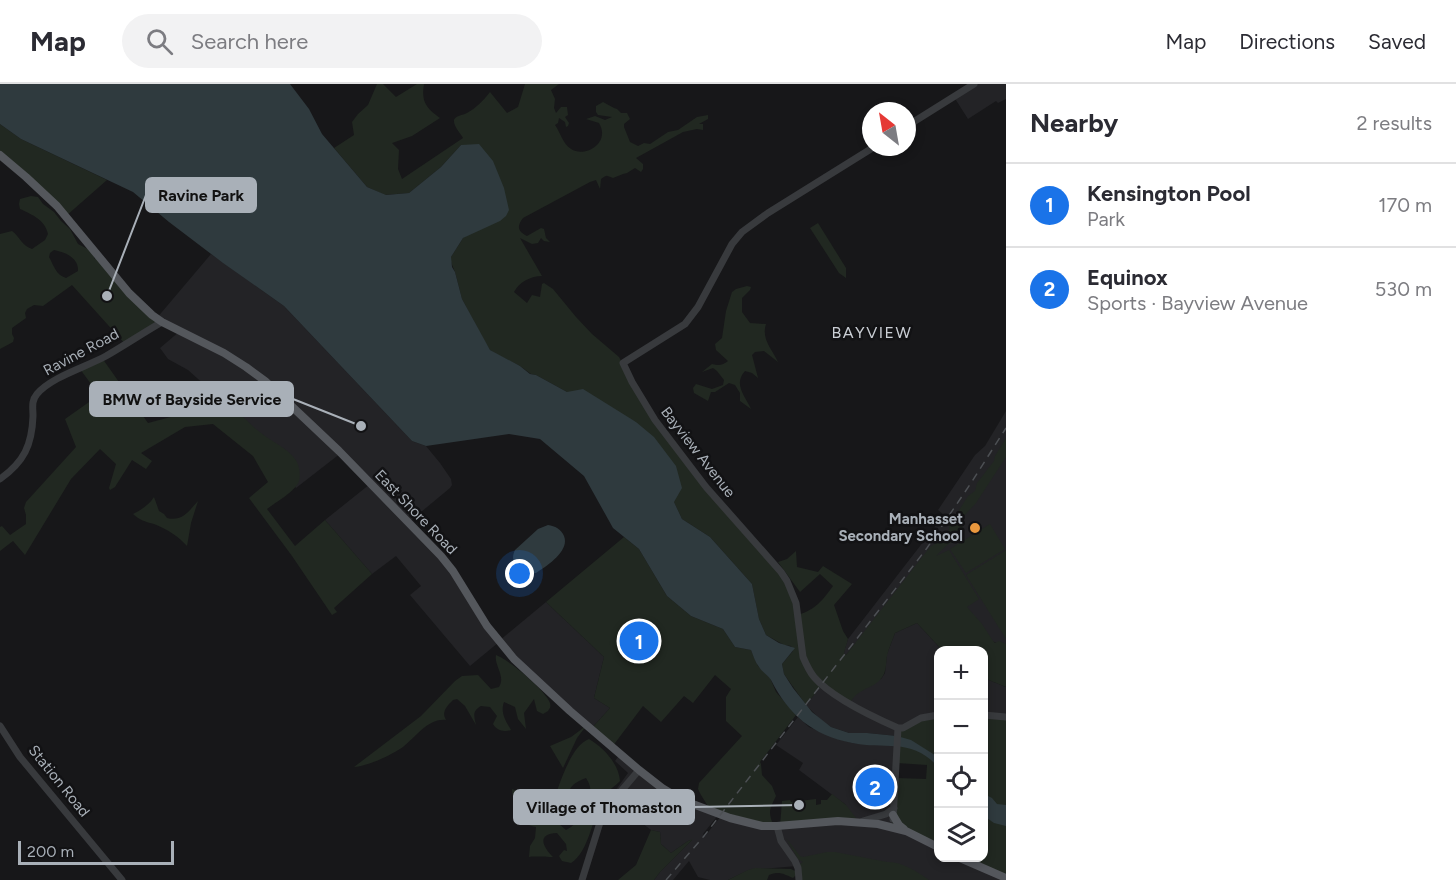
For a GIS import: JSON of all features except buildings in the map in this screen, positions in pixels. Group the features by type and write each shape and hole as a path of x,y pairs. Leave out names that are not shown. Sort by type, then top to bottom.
{"main road":[{"name":"East Shore Road","path":"0,155 57,206 129,292 152,315 246,366 316,429 441,556 491,632 514,659 570,711 662,788 684,801 748,823 777,826 834,821 878,824 906,831 934,845"},
{"path":"893,812 899,825 906,831"},
{"path":"969,862 1006,878"}],"street":[{"path":"916,120 974,84"},
{"name":"Bayview Avenue","path":"862,154 742,231 732,244 699,307 685,324 623,363 655,420 706,487 787,581 796,603 803,657 812,675 823,686 856,708 898,732"},
{"name":"Ravine Road","path":"0,479 21,459 29,446 32,436 33,402 38,392 64,375 107,355 162,322"},
{"path":"988,715 1006,717"},
{"path":"892,827 898,732 921,718 934,716"},
{"name":"Station Road","path":"0,726 20,757 122,880"},
{"path":"582,880 602,816 639,770"},
{"path":"859,822 893,812"},
{"path":"777,826 781,841 798,868 799,880"}],"shaded area":[{"path":"0,84 290,84 309,109 322,134 367,187 386,195 409,193 441,167 461,145 479,144 493,161 504,188 509,210 500,221 463,238 451,257 462,299 490,350 530,374 567,392 583,389 636,422 654,437 676,466 682,488 674,502 682,519 710,537 752,584 759,619 766,635 779,643 795,648 782,664 784,674 812,712 831,727 849,733 897,736 911,740 934,754 934,763 908,748 852,743 825,735 803,722 786,703 770,678 760,669 751,650 735,647 723,629 691,616 667,596 639,549 613,528 584,476 540,439 509,434 426,446 412,441 284,306 223,263 133,192 21,139 0,124"},
{"path":"377,84 383,84 396,97 417,84 424,84 424,100 431,111 440,118 412,136 392,143 399,150 398,169 402,179 463,138 455,125 456,118 473,109 490,92 507,113 518,107 525,84 559,84 551,90 555,99 554,108 556,113 561,107 567,107 568,115 565,117 569,123 566,127 565,122 559,118 555,125 566,144 577,151 583,152 595,147 602,137 599,123 586,119 595,116 605,120 612,117 598,115 596,112 596,106 603,102 621,113 627,113 630,119 624,127 630,142 638,146 644,143 650,144 668,132 678,130 697,117 708,115 708,119 699,124 703,124 703,130 683,132 636,158 643,164 641,172 635,168 613,178 606,176 601,179 600,189 596,180 590,182 523,218 519,226 521,232 527,236 541,228 544,229 546,238 550,242 541,238 538,243 532,244 520,238 542,276 526,280 514,292 527,303 532,295 540,297 544,283 553,289 592,334 619,357 632,382 691,466 781,572 798,615 818,604 833,586 820,574 800,592 778,562 787,559 796,551 797,567 818,572 823,566 852,584 834,605 848,639 844,653 846,655 930,547 948,535 950,523 968,496 975,491 977,483 994,461 1006,438 1006,457 976,503 964,516 962,529 957,539 936,556 949,550 979,599 967,607 995,643 999,641 1006,644 1006,687 988,680 988,646 938,646 917,623 895,633 883,677 859,692 850,704 822,685 806,705 784,674 782,664 793,651 791,646 784,645 766,635 759,619 752,584 710,537 682,519 636,422 531,374 490,350 486,344 462,299 451,262 451,257 467,235 461,145 441,167 409,193 385,195 367,187 334,148 354,135 352,122 368,105"},
{"path":"974,84 1006,84 1006,99 998,103 996,101 968,119 954,97"},
{"path":"0,124 21,139 107,180 66,216 0,155"},
{"path":"38,197 70,229 78,244 92,251 95,254 94,259 98,255 162,322 126,345 72,285 43,306 34,305 27,309 26,318 12,328 13,342 0,349 0,234 12,231 32,249 45,240 48,234 41,222 20,209 20,199","holes":["54,250 74,259 78,271 66,278 63,277 49,257"]},
{"path":"818,223 846,268 846,278 839,273 810,228"},
{"path":"211,254 284,306 412,441 426,446 440,463 451,479 452,485 409,522 434,548 499,641 546,602 604,657 594,698 610,708 591,729 499,642 470,666 410,595 421,586 396,556 372,574 325,520 370,484 341,453 296,488 245,421 188,370 168,359 160,348 180,331 156,319"},
{"path":"747,286 751,287 742,298 742,312 750,323 766,324 766,339 778,362 764,351 755,352 752,355 758,378 745,371 740,381 741,390 751,409 740,401 740,393 735,385 729,383 711,392 708,401 694,393 693,388 696,384 712,389 723,385 724,380 713,368 702,372 712,364 721,365 728,361 716,350 715,344 722,338 726,311 732,292"},
{"path":"102,358 148,423 182,414 211,391 225,400 261,433 292,455 299,467 299,481 290,492 267,509 295,546 325,520 372,574 334,608 337,612 332,615 249,498 268,482 253,456 213,424 185,427 141,453 152,461 146,469 132,460 115,487 110,490 116,464 100,449 71,479 25,555 13,541 0,551 0,527 2,526 10,535 26,524 24,508 26,502 76,447 65,419 99,395 80,369"},
{"path":"1006,411 1006,647 992,641 967,609 869,627 846,655 844,653 848,639 944,515 938,510 975,455 985,446"},
{"path":"154,497 159,511 172,519 185,515 198,501 187,546 168,531 133,514 145,507"},
{"path":"990,524 1005,549 966,573 950,549"},
{"path":"548,525 561,531 564,536 564,547 551,562 536,573 521,571 513,560 515,550 538,529"},
{"path":"624,537 639,549 667,596 691,616 723,629 735,647 751,650 758,666 770,678 776,692 796,715 760,762 762,775 772,786 776,796 770,811 774,827 709,808 698,789 699,783 742,736 726,721 726,697 731,689 715,675 693,703 684,696 661,722 643,706 612,747 591,729 610,708 594,698 604,657 546,602"},
{"path":"1006,550 1006,639 966,575"},
{"path":"917,623 938,646 934,646 934,717 897,736 849,733 831,727 806,705 821,685 881,679 885,673 887,654 895,633"},
{"path":"496,655 526,676 542,691 550,703 548,711 543,714 537,711 534,699 524,713 526,729 518,719 515,707 504,702 503,713 511,730 501,730 493,724 497,716 490,707 481,706 476,710 474,716 476,725 465,706 457,699 445,709 446,720 428,725 403,747 386,757 354,767 421,716 462,676 478,675 491,689 499,687 501,675"},
{"path":"988,680 1006,687 1006,717 988,715"},
{"path":"988,715 1006,717 1006,878 969,862 988,862"},
{"path":"934,716 934,845 892,827 896,778 926,779 927,765 897,763 898,728"},
{"path":"798,717 809,727 852,743 897,745 893,827 934,845 934,862 968,862 1006,880 886,880 797,866 749,870 728,880 710,880 698,877 689,861 673,880 654,880 692,840 671,853 661,844 660,832 651,830 610,798 628,773 615,761 620,754 662,788 719,814 703,834 705,836 722,815 774,827 846,805 799,770 803,763 776,745"},
{"path":"586,726 577,738 563,768 550,746 571,737"},
{"path":"589,739 605,751 617,768 620,781 603,797 586,842 577,858 571,863 562,861 559,856 564,850 567,851 566,844 557,833 546,836 543,842 553,857 529,857 536,827 521,820 512,789 528,795 526,806 539,803 550,811 570,760 582,743","holes":["586,778 589,783 589,796 574,808 578,814 577,822 566,830 558,823 558,819 570,804 569,791 573,785"]},
{"path":"832,794 846,805 859,822 780,826 782,801 816,799 816,805 821,804 821,800 827,800"},
{"path":"988,796 997,804 1006,805 1006,826 988,819"},
{"path":"651,830 660,832 661,844 671,853 693,839 654,880 618,880 636,865"},
{"path":"786,838 803,857 835,852 898,863 929,880 799,880 797,866 803,862 798,859"},
{"path":"755,868 791,869 796,875 793,878 776,873 769,875 767,880 728,880"}],"railway":[{"path":"666,880 704,836 927,548 1006,428"}],"place":[{"name":"Ravine Park","path":"107,296"},
{"name":"BMW of Bayside Service","path":"361,426"},
{"name":"Manhasset Secondary School","path":"975,528"},
{"name":"Kensington Pool","path":"639,641"},
{"name":"Equinox","path":"875,787"},
{"name":"Village of Thomaston","path":"799,805"}],"district":[{"name":"BAYVIEW","path":"872,332"}]}
